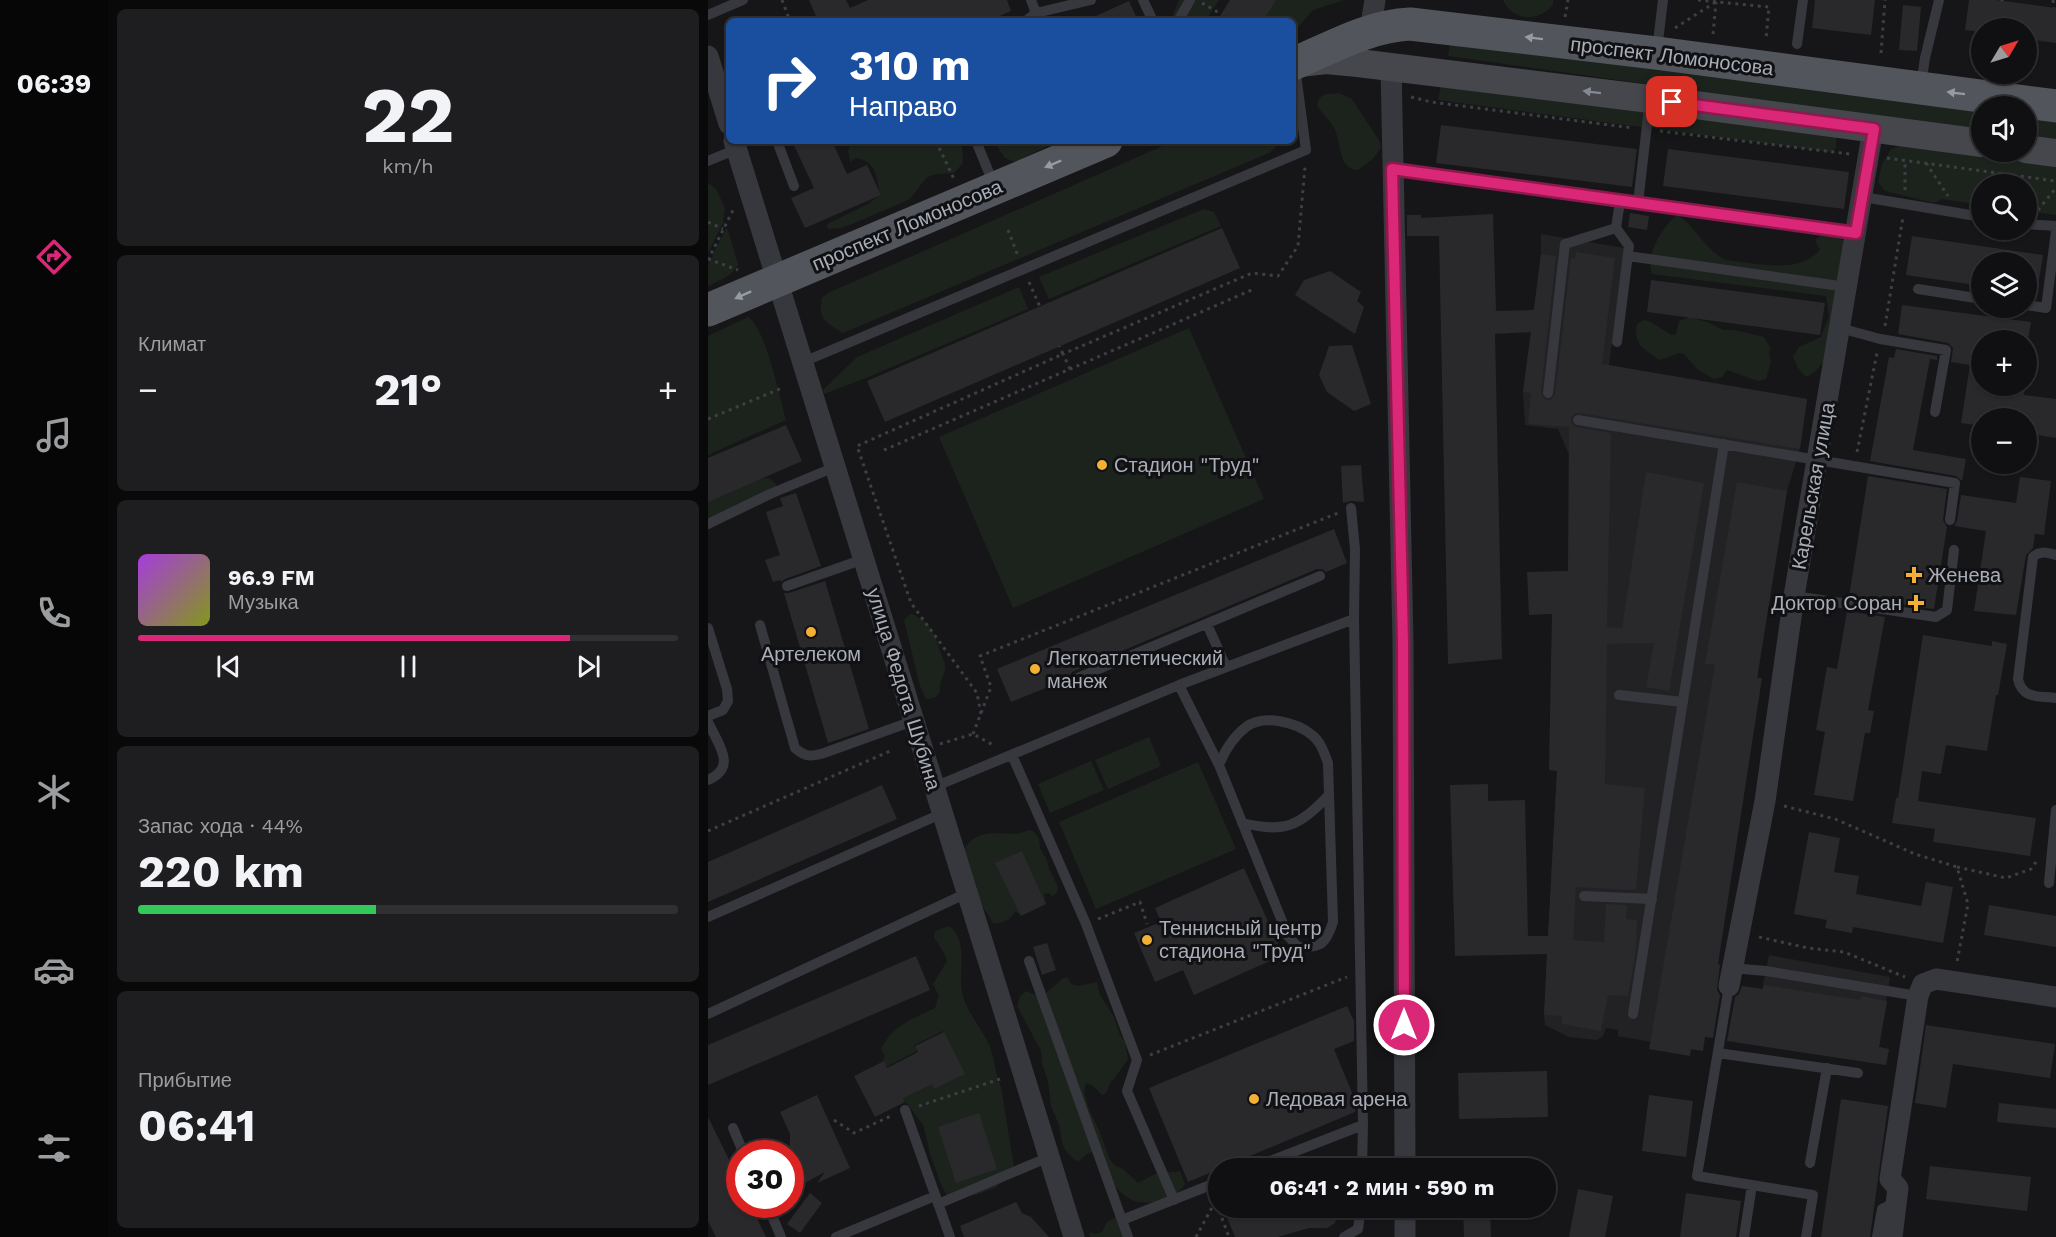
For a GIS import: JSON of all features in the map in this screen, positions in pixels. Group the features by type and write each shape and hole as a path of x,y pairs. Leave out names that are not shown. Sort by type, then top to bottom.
{"main road":[{"name":"проспект Ломоносова","path":"1296,63 1372,15 1390,25 1665,41 1921,88 2056,106"},
{"path":"1296,64 1326,60 1392,79 1650,99 1872,143 1971,143"},
{"name":"проспект Ломоносова","path":"708,310 1099,144"},
{"path":"2037,150 2056,153"}],"street":[{"path":"708,56 725,99"},
{"path":"1392,79 1403,642 1405,1158"},
{"name":"Карельская улица","path":"1730,977 1765,801 1794,596 1872,143"},
{"name":"улица Федота Шубина","path":"736,145 1074,1237"},
{"path":"1892,1237 1898,1188 1890,1179 1921,990 1936,979 2056,997"},
{"path":"1405,1218 1405,1237"}],"lane":[{"path":"708,15 743,0"},
{"path":"1031,0 1036,13"},
{"path":"1030,18 1036,13 1091,0"},
{"path":"1143,0 1152,18"},
{"path":"1180,18 1190,0"},
{"path":"1663,0 1665,41"},
{"path":"1797,44 1803,0"},
{"path":"1921,88 1925,58 1939,0"},
{"path":"803,362 1306,150 1296,78"},
{"path":"1638,203 1650,99"},
{"path":"778,144 794,186"},
{"path":"977,144 996,188"},
{"path":"708,161 736,145"},
{"path":"1392,169 1856,233"},
{"path":"1863,197 1971,215"},
{"path":"1617,342 1629,246 1616,228 1620,201"},
{"path":"2037,225 2056,226"},
{"path":"1548,393 1565,244 1616,228"},
{"path":"2037,307 2046,308 2053,284 2056,231"},
{"path":"1628,256 1847,287"},
{"path":"1918,289 1971,297"},
{"path":"1840,328 1880,339 1946,350 1935,412"},
{"path":"1578,420 1955,483 1950,520"},
{"path":"1633,1014 1724,444"},
{"path":"708,524 835,467"},
{"path":"1350,508 1355,549 1354,619 1362,1158"},
{"path":"1794,596 1936,617 1947,610 1954,550"},
{"path":"2056,555 2043,552 2033,557 2018,679 2025,694 2056,698"},
{"path":"787,586 864,559"},
{"path":"1075,679 1320,576"},
{"path":"934,787 1179,685 1354,619"},
{"path":"1207,624 1226,668"},
{"path":"760,625 795,748 803,755 824,753 913,721"},
{"path":"708,628 727,689 728,701 723,710 708,716"},
{"path":"1179,685 1219,765 1288,936 1298,947 1313,948 1328,938 1333,922 1328,763 1322,747 1313,736 1293,723 1270,721 1248,726 1224,751 1219,765"},
{"path":"1619,695 1683,702"},
{"path":"708,722 724,757 724,768 719,776 708,780"},
{"path":"1012,755 1086,924 1137,1060 1127,1091 1174,1200"},
{"path":"1242,823 1269,829 1287,826 1310,814 1329,795"},
{"path":"2049,883 2056,810"},
{"path":"708,917 943,813"},
{"path":"708,1014 967,893"},
{"path":"1584,896 1653,899"},
{"path":"1029,962 1128,1237"},
{"path":"1806,1237 1813,1195 1697,1176 1730,977 1766,971 1921,990"},
{"path":"1718,1053 1858,1073"},
{"path":"1810,1163 1827,1068"},
{"path":"905,1110 950,1237"},
{"path":"1278,1158 1363,1125"},
{"path":"733,1128 738,1140"},
{"path":"836,1237 1049,1157"},
{"path":"1122,1220 1208,1185"},
{"path":"1744,1237 1752,1185"},
{"path":"1877,1237 1882,1209 1896,1202"},
{"path":"772,1218 781,1237"},
{"path":"1344,1237 1358,1229 1360,1218"}],"path":[{"path":"782,0 789,18"},
{"path":"1196,0 1221,14"},
{"path":"1565,22 1568,0"},
{"path":"1698,0 1769,7 1766,39"},
{"path":"1881,53 1885,0"},
{"path":"2053,0 2054,8"},
{"path":"1665,41 1716,1"},
{"path":"1713,33 1716,1"},
{"path":"1392,79 1431,102 1646,130 1872,143 1905,160 2056,181"},
{"path":"937,144 954,180"},
{"path":"981,714 977,693 912,603 857,446 1252,273 1278,276 1298,246 1306,150"},
{"path":"1855,466 1884,328 1905,204 1905,160"},
{"path":"1926,163 1960,213"},
{"path":"2037,212 2056,188"},
{"path":"733,210 708,260 743,272"},
{"path":"708,222 724,229"},
{"path":"884,450 1254,289"},
{"path":"1059,346 1070,369"},
{"path":"708,419 782,388"},
{"path":"973,734 992,687 980,656 1350,508"},
{"path":"932,746 973,734 1012,755"},
{"path":"708,831 890,751"},
{"path":"1765,801 1835,819 1915,854 1957,867 2006,878 2031,869 2053,841"},
{"path":"1954,983 1968,904 1957,867"},
{"path":"1086,924 1140,902 1147,924"},
{"path":"1740,928 1747,935 1808,948 1844,952 1921,990"},
{"path":"1137,1060 1360,972"},
{"path":"834,1120 854,1134 905,1110 1000,1079"},
{"path":"1196,1237 1208,1215"},
{"path":"1221,1218 1229,1237"}],"shaded area":[{"path":"1179,0 1219,0 1207,18 1171,18"},
{"path":"1274,0 1344,0 1313,10 1296,30 1296,18 1264,18"},
{"path":"1503,0 1553,0 1553,5 1540,15 1526,17 1513,12"},
{"path":"1452,32 1971,104 1971,130 1448,56"},
{"path":"1441,86 1826,133 1836,138 1836,148 1830,152 1438,100"},
{"path":"1339,93 1352,99 1380,142 1381,147 1374,158 1358,170 1351,168 1343,160 1334,128 1317,106 1319,98 1326,94"},
{"path":"2037,113 2056,116 2056,141 2037,138"},
{"path":"1911,141 1971,151 1971,162 2037,162 2056,165 2056,215 2037,212 2037,174 1971,174 1971,203 1942,199 1934,203 1885,191 1878,182 1882,164 1891,149"},
{"path":"850,144 962,144 963,163 954,173 929,177 908,200 852,224 828,229 827,224 868,204 880,195 877,177 872,167 856,158 850,162 848,151"},
{"path":"996,144 1050,144 1014,162 1004,157"},
{"path":"1167,144 1280,144 1269,153 843,333 822,316 822,298 828,293"},
{"path":"708,183 716,189 725,208 723,223 708,253"},
{"path":"1204,209 1214,212 1221,226 1049,299 1039,277"},
{"path":"1677,215 1718,256 1726,260 1763,265 1788,265 1811,258 1820,250 1815,240 1825,233 1845,242 1830,354 1815,372 1806,377 1798,368 1793,357 1799,347 1821,337 1829,316 1826,296 1652,274 1651,258 1656,242"},
{"path":"726,228 738,264 730,275 708,286 708,265"},
{"path":"1541,234 1625,248 1609,365 1807,399 1799,452 1787,491 1694,1042 1695,1050 1618,1036 1618,1030 1606,1028 1603,1036 1597,1040 1569,1037 1545,1025 1557,771 1549,770 1552,634 1567,633 1570,457 1558,429 1525,425 1523,392 1541,254"},
{"path":"1019,287 1028,309 824,394 823,390 857,357"},
{"path":"748,317 761,335 786,420 708,455 708,336"},
{"path":"1690,317 1723,330 1734,330 1764,337 1771,349 1769,352 1771,362 1766,379 1758,381 1727,370 1722,377 1714,379 1697,369 1684,354 1680,353 1659,360 1638,342 1637,324 1644,320 1671,335 1676,334 1679,321"},
{"path":"1189,328 1264,499 1013,608 939,437"},
{"path":"769,478 776,484 776,487 708,521 708,501 759,479"},
{"path":"912,614 924,621 931,629 945,664 940,692 930,699 926,699 920,686 904,620"},
{"path":"1149,737 1161,766 1108,789 1095,760"},
{"path":"1091,761 1104,790 1050,813 1038,784"},
{"path":"1198,762 1236,849 1096,909 1059,822"},
{"path":"1029,830 1039,838 1040,848 1058,887 1057,893 1052,896 1049,893 1044,894 1046,904 1022,851 996,864 1021,916 1015,911 1006,921 993,923 978,899 976,884 970,875 963,851 974,839 986,834 1017,834"},
{"path":"949,926 955,932 961,948 961,984 964,999 992,1052 1001,1087 1014,1167 997,1187 976,1195 951,1199 940,1182 923,1125 902,1097 931,1082 934,1087 964,1073 943,1031 914,1045 917,1051 886,1067 883,1060 885,1056 881,1050 896,1029 935,1008 939,996 933,984 947,961 934,937 935,931"},
{"path":"1769,955 1890,977 1879,1047 1889,1049 1886,1065 1751,1044"},
{"path":"1063,978 1068,978 1071,984 1078,986 1097,982 1100,995 1114,1017 1125,1042 1128,1059 1111,1081 1106,1093 1102,1095 1092,1085 1086,1083 1084,1091 1110,1160 1138,1183 1155,1174 1180,1171 1185,1184 1173,1195 1150,1202 1138,1202 1128,1198 1113,1183 1095,1152 1088,1153 1079,1161 1065,1150 1059,1125 1051,1106 1041,1051 1017,1006 1020,996 1026,991 1044,995"},
{"path":"1116,1217 1124,1237 1090,1237 1089,1232 1095,1234 1102,1232 1107,1222"}],"building":[{"path":"809,0 846,0 850,8 868,0 1007,0 1011,11 995,18 817,18"},
{"path":"1230,0 1276,0 1265,18 1219,18"},
{"path":"1815,0 1875,0 1871,35 1812,28"},
{"path":"1969,0 1996,0 2056,8 2056,43 2037,40 2037,18 1971,18 1971,31 1965,30"},
{"path":"1129,1 1137,18 1092,18"},
{"path":"1903,5 1921,7 1917,51 1899,50"},
{"path":"1441,125 1637,149 1632,187 1436,163"},
{"path":"793,144 833,144 847,174 867,165 881,195 805,228 791,198 814,188"},
{"path":"1668,149 1849,172 1844,209 1663,186"},
{"path":"1630,213 1649,216 1647,230 1628,227"},
{"path":"1493,214 1496,311 1534,310 1541,254 1556,256 1541,392 1544,399 1551,400 1555,394 1571,258 1575,259 1576,252 1615,258 1602,364 1807,399 1800,449 1579,413 1575,413 1571,418 1571,423 1576,427 1611,433 1607,627 1622,628 1646,472 1704,483 1669,691 1646,687 1654,643 1607,644 1605,784 1645,788 1636,889 1576,887 1573,940 1604,942 1606,904 1627,905 1626,919 1637,920 1636,951 1628,996 1608,995 1601,1031 1562,1024 1562,1016 1544,1015 1547,954 1455,956 1450,785 1488,784 1488,801 1525,800 1528,936 1548,936 1557,771 1549,770 1552,614 1529,615 1527,572 1568,571 1569,427 1528,424 1531,393 1523,392 1531,332 1495,334 1502,659 1448,664 1439,236 1407,236 1407,215 1421,215 1421,218"},
{"path":"1222,228 1240,268 885,422 867,381"},
{"path":"1912,236 2022,252 1971,252 1971,284 1906,275"},
{"path":"2037,254 2043,255 2037,293"},
{"path":"1330,271 1361,292 1357,301 1364,307 1355,334 1295,295 1304,280"},
{"path":"1651,280 1825,303 1820,335 1647,312"},
{"path":"1902,305 1971,314 1971,318 2001,318 2031,322 2030,330 1971,330 1971,396 2032,396 2056,399 2056,438 2037,435 2037,408 1971,408 1971,424 1961,423 1970,365 1951,362 1953,348 1948,343 1898,334"},
{"path":"1352,345 1371,404 1354,411 1327,392 1319,375 1329,346"},
{"path":"1896,349 1937,356 1937,360 1930,359 1913,450 1966,459 1962,481 1956,476 1870,461 1889,357 1894,358"},
{"path":"786,425 802,461 708,502 708,458"},
{"path":"1361,465 1364,502 1343,503 1341,466"},
{"path":"1868,476 1947,489 1943,520 1947,527 1934,609 1849,597"},
{"path":"2020,477 2051,481 2044,535 2035,534 2033,548 2026,555 2016,615 1974,611 1986,531 1954,526 1957,521 1961,495 2016,503"},
{"path":"1737,482 1787,491 1757,678 1762,678 1718,964 1720,965 1717,990 1720,995 1713,1038 1705,1037 1703,1051 1691,1049 1690,1056 1649,1049 1715,665 1705,664"},
{"path":"796,493 821,566 781,582 780,580 773,582 765,560 780,555 766,512 783,506 780,498"},
{"path":"1334,529 1347,563 1326,572 1317,569 1072,672 1068,679 1011,702 997,669"},
{"path":"825,581 869,729 828,743 784,593"},
{"path":"1847,611 1885,617 1868,710 1874,711 1870,733 1865,733 1853,801 1814,795 1825,732 1816,730 1827,667 1837,669"},
{"path":"1923,635 1992,646 1992,641 2007,644 1987,751 1946,745 1941,774 1922,771 1918,801 2036,818 2030,856 1933,842 1935,829 1892,823 1896,798 1898,798"},
{"path":"882,785 897,819 708,902 708,862"},
{"path":"1809,832 1840,838 1834,872 1859,876 1856,894 1921,906 1926,882 1953,887 1943,943 1853,927 1852,933 1825,928 1827,920 1794,914"},
{"path":"1022,851 1046,904 1021,916 995,863"},
{"path":"1244,868 1283,955 1194,995 1183,970 1155,982 1134,933 1161,922 1155,908"},
{"path":"1989,905 2056,916 2056,947 1984,935"},
{"path":"1047,943 1056,970 1042,975 1033,947"},
{"path":"916,956 930,990 708,1085 708,1045"},
{"path":"1764,985 1860,1000 1861,996 1887,1001 1879,1047 1889,1049 1886,1065 1727,1041 1735,997 1742,986 1763,989"},
{"name":"Ледовая арена","path":"1347,1006 1354,1021 1354,1041 1334,1049 1355,1100 1355,1112 1245,1158 1208,1158 1208,1174 1188,1182 1149,1088"},
{"path":"1926,1025 2055,1044 2050,1078 1953,1064 1946,1108 1915,1103"},
{"path":"944,1032 965,1074 934,1089 932,1084 903,1098 905,1102 875,1117 854,1076 884,1061 887,1068 918,1052 915,1046"},
{"path":"1547,1071 1548,1117 1459,1119 1458,1073"},
{"path":"817,1095 850,1168 817,1183 825,1172 804,1183 804,1140 790,1140 790,1134 780,1112"},
{"path":"1649,1095 1693,1101 1686,1157 1642,1151"},
{"path":"1841,1099 1888,1106 1870,1237 1821,1237"},
{"path":"1999,1103 2056,1109 2056,1128 1997,1122"},
{"path":"979,1113 997,1169 956,1183 938,1127"},
{"path":"708,1117 726,1154 726,1218 757,1218 766,1237 716,1237 708,1221"},
{"path":"1930,1166 2031,1177 2027,1211 1926,1199"},
{"path":"1578,1189 1613,1196 1605,1237 1569,1237"},
{"path":"810,1193 822,1203 800,1233 787,1224 791,1218 804,1218 804,1201"},
{"path":"1686,1193 1741,1201 1736,1237 1680,1237"},
{"path":"1016,1202 1022,1213 1031,1217 1049,1237 964,1237 960,1226"},
{"path":"1227,1218 1337,1218 1335,1223 1327,1228 1309,1228 1278,1237 1235,1237"},
{"path":"1463,1218 1490,1218 1491,1237 1464,1237"}],"place":[{"name":"Стадион \"Труд\"","path":"1102,465"},
{"name":"Женева","path":"1914,575"},
{"name":"Доктор Соран","path":"1916,603"},
{"name":"Артелеком","path":"811,632"},
{"name":"Легкоатлетический манеж","path":"1035,669"},
{"name":"Теннисный центр стадиона \"Труд\"","path":"1147,940"},
{"name":"Ледовая арена","path":"1254,1099"}],"route":[{"path":"1404,1025 1403,642 1392,169 1856,233 1874,129 1672,102"}]}
